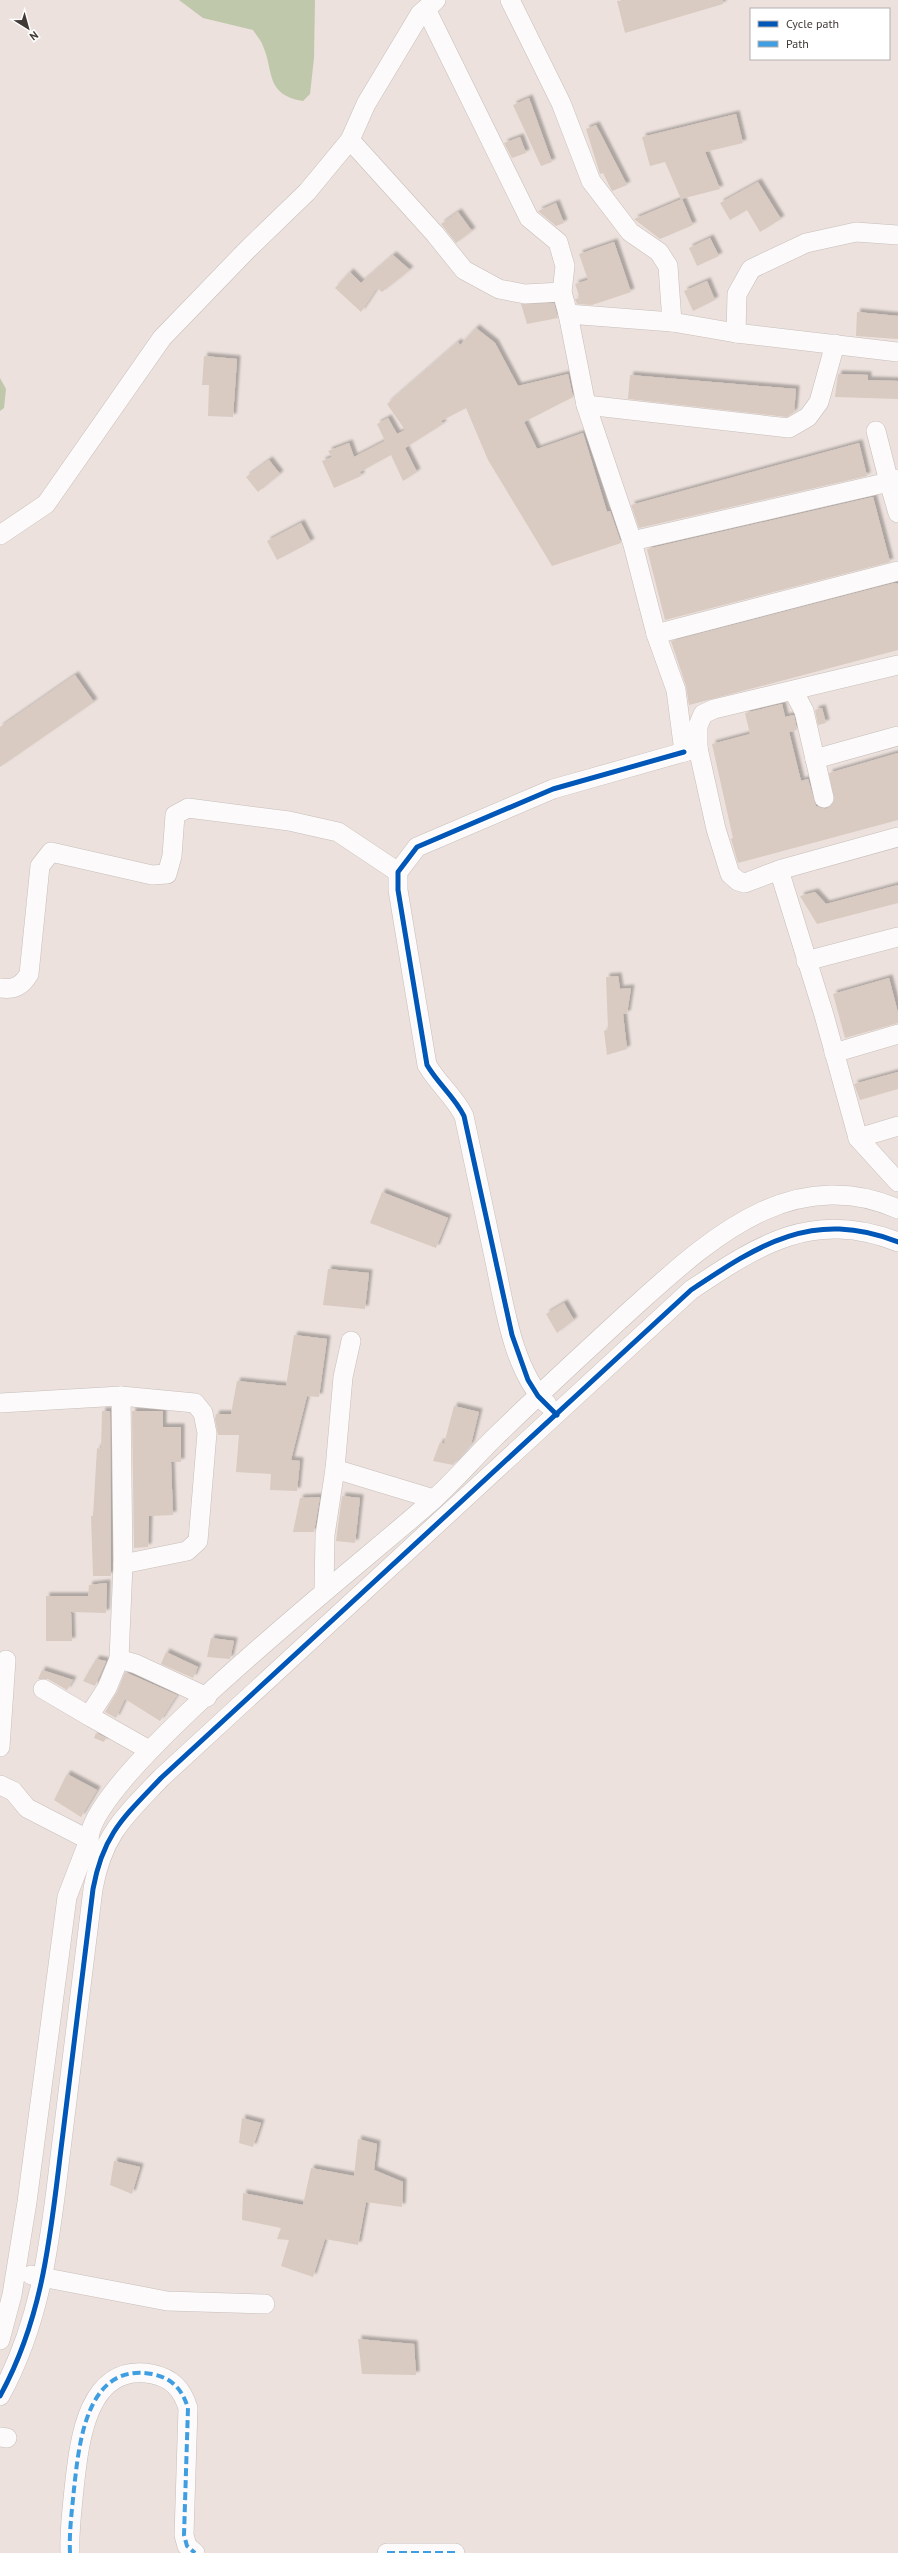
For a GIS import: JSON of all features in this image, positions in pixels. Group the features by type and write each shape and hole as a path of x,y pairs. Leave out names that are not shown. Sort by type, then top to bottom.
{"street":[{"path":"510,0 561,103 591,181 630,232 659,252 668,266 672,322"},
{"path":"0,535 46,504 162,338 247,250 307,192 350,140 366,104 420,14 431,4 529,218 558,242 565,266 562,292 568,314 586,405 632,541 656,634 676,690 691,750 730,874 745,882 779,870 898,837"},
{"path":"350,140 435,234 464,270 499,288 525,294 562,292"},
{"path":"736,333 737,294 751,269 806,243 856,232 898,235"},
{"path":"568,314 672,322 736,333 898,352"},
{"path":"586,405 789,428 808,417 819,402 835,344"},
{"path":"876,431 893,481 898,513"},
{"path":"632,541 893,481"},
{"path":"656,634 898,571"},
{"path":"691,750 703,714 714,709 794,692 898,665"},
{"path":"794,692 804,711 824,798"},
{"path":"815,759 898,736"},
{"path":"557,1414 540,1397 528,1380 512,1335 464,1116 457,1101 436,1080 427,1065 398,890 398,872 417,847 553,789 691,750"},
{"path":"0,988 12,989 24,983 29,974 40,866 51,852 152,875 167,874 172,856 175,815 188,808 289,821 338,832 398,872"},
{"path":"779,870 834,1052 858,1138 898,1182"},
{"path":"806,961 898,937"},
{"path":"834,1052 898,1034"},
{"path":"858,1138 898,1126"},
{"path":"0,2340 17,2273 40,2204 55,2098 67,1897 89,1840 89,1830 112,1794 149,1750 324,1591 434,1499 669,1276 718,1237 762,1212 786,1203 833,1194 861,1196 898,1209"},
{"path":"0,2396 22,2352 40,2277 40,2204 55,2098 97,1869 101,1855 117,1826 166,1773 692,1290 741,1257 767,1243 788,1235 834,1228 861,1232 898,1242"},
{"path":"324,1591 325,1535 335,1469 343,1377 351,1341"},
{"path":"0,1403 121,1396 195,1403 203,1414 207,1433 198,1541 187,1551 123,1564"},
{"path":"89,1716 107,1688 119,1660 123,1564 121,1396"},
{"path":"335,1469 434,1499"},
{"path":"0,1747 6,1660"},
{"path":"119,1660 136,1664 207,1697"},
{"path":"43,1689 149,1750"},
{"path":"0,1785 13,1791 27,1808 89,1840"},
{"path":"17,2273 167,2301 265,2304"},
{"path":"70,2553 70,2532 77,2466 86,2417 92,2403 110,2384 126,2375 146,2373 164,2378 176,2385 182,2392 188,2408 184,2535 187,2546 195,2553"},
{"path":"387,2553 455,2553"}],"green space":[{"path":"179,0 315,0 314,58 310,94 303,101 291,98 277,88 270,73 262,44 253,30 203,18"},
{"path":"0,378 6,389 4,408 0,411"}],"building":[{"path":"723,0 723,4 625,33 617,1"},
{"path":"529,98 552,162 541,166 513,105"},
{"path":"736,114 743,143 705,152 720,189 681,199 665,162 650,166 642,137"},
{"path":"596,125 627,185 612,191 603,173 600,174 586,129"},
{"path":"520,137 526,153 512,158 504,143"},
{"path":"758,182 781,219 760,232 747,210 730,220 720,203"},
{"path":"682,199 693,225 660,239 634,219"},
{"path":"556,203 564,223 556,226 538,211"},
{"path":"458,212 472,231 456,243 441,224"},
{"path":"710,238 719,256 697,266 689,248"},
{"path":"614,242 631,292 592,305 577,304 575,299 580,298 575,284 588,280 579,254"},
{"path":"393,255 410,270 382,292 377,288 361,312 335,288 350,272 361,283"},
{"path":"707,281 715,300 693,311 684,291"},
{"path":"554,303 558,318 527,324 521,304"},
{"path":"857,312 898,316 898,339 856,336"},
{"path":"476,328 495,343 518,386 568,374 573,397 524,422 537,449 583,433 607,512 610,511 621,543 552,566 488,460 466,408 441,421 443,424 405,448 417,472 403,481 391,455 360,472 361,476 334,488 322,461 332,457 328,451 349,443 354,457 385,441 377,424 388,418 397,434 405,430 387,404 458,342 460,345"},
{"path":"204,356 237,359 233,417 208,416 209,385 202,385"},
{"path":"838,374 868,375 868,380 898,381 898,399 835,397"},
{"path":"630,375 796,389 794,412 787,417 628,399"},
{"path":"859,443 867,476 639,528 631,505"},
{"path":"269,460 280,474 258,492 246,477"},
{"path":"873,497 890,562 665,620 647,549"},
{"path":"301,523 311,542 277,560 267,541"},
{"path":"895,583 898,584 898,650 689,705 686,686 671,641"},
{"path":"75,675 94,702 0,767 0,727"},
{"path":"782,704 785,717 794,715 797,730 789,732 801,781 808,779 816,806 826,809 834,802 829,773 898,753 898,820 738,863 731,839 733,838 712,744 750,734 745,713"},
{"path":"822,708 826,723 818,725 815,710"},
{"path":"898,885 898,903 817,924 800,896 815,892 826,904"},
{"path":"618,976 620,989 631,988 627,1014 623,1014 627,1049 607,1055 604,1031 608,1029 606,977"},
{"path":"889,978 898,1013 898,1023 845,1038 833,994"},
{"path":"898,1072 898,1089 860,1100 854,1084"},
{"path":"382,1192 448,1218 436,1248 370,1223"},
{"path":"328,1269 369,1273 365,1309 323,1305"},
{"path":"564,1303 574,1320 557,1333 546,1314"},
{"path":"294,1335 327,1339 319,1397 307,1396 291,1460 300,1461 297,1491 270,1490 271,1474 236,1472 239,1435 218,1435 215,1419 216,1414 231,1414 237,1381 286,1386"},
{"path":"454,1406 479,1412 471,1444 453,1465 433,1461 440,1442 444,1444"},
{"path":"102,1411 110,1411 111,1576 93,1576 91,1516 93,1516 97,1448 101,1449"},
{"path":"132,1411 163,1411 163,1427 181,1427 181,1462 171,1462 173,1515 149,1516 148,1547 134,1548"},
{"path":"342,1496 360,1498 355,1543 336,1541"},
{"path":"320,1497 314,1532 293,1532 300,1498"},
{"path":"107,1583 106,1613 71,1612 72,1641 46,1641 46,1596 88,1596 89,1585"},
{"path":"211,1638 234,1641 230,1659 207,1657"},
{"path":"166,1652 198,1667 193,1678 161,1664"},
{"path":"96,1659 106,1661 95,1686 83,1681"},
{"path":"42,1670 73,1680 67,1690 48,1679 38,1679"},
{"path":"125,1672 177,1695 160,1721 125,1699 116,1718 105,1712 117,1692"},
{"path":"96,1733 106,1738 104,1742 94,1738"},
{"path":"67,1774 97,1790 81,1817 54,1800"},
{"path":"242,2118 261,2123 253,2147 239,2143"},
{"path":"358,2139 377,2144 374,2170 403,2182 402,2207 366,2202 358,2245 325,2239 313,2277 281,2266 289,2240 277,2239 281,2228 242,2220 243,2193 303,2205 311,2168 354,2176"},
{"path":"114,2161 140,2167 132,2194 110,2185"},
{"path":"358,2339 414,2344 416,2375 362,2374"}],"marked path":[{"path":"70,2553 70,2529 74,2489 83,2430 90,2410 100,2393 113,2381 130,2374 152,2374 165,2378 175,2385 186,2401 188,2408 184,2535 187,2546 195,2553"},
{"path":"387,2553 455,2553"}],"cycle path":[{"path":"557,1415 538,1396 528,1380 512,1335 464,1116 427,1065 398,890 398,872 417,847 553,789 684,752"},
{"path":"0,2396 28,2333 44,2268 55,2202 93,1889 97,1870 109,1840 126,1816 161,1778 691,1290 740,1258 788,1236 813,1231 840,1229 868,1233 898,1242"}]}
